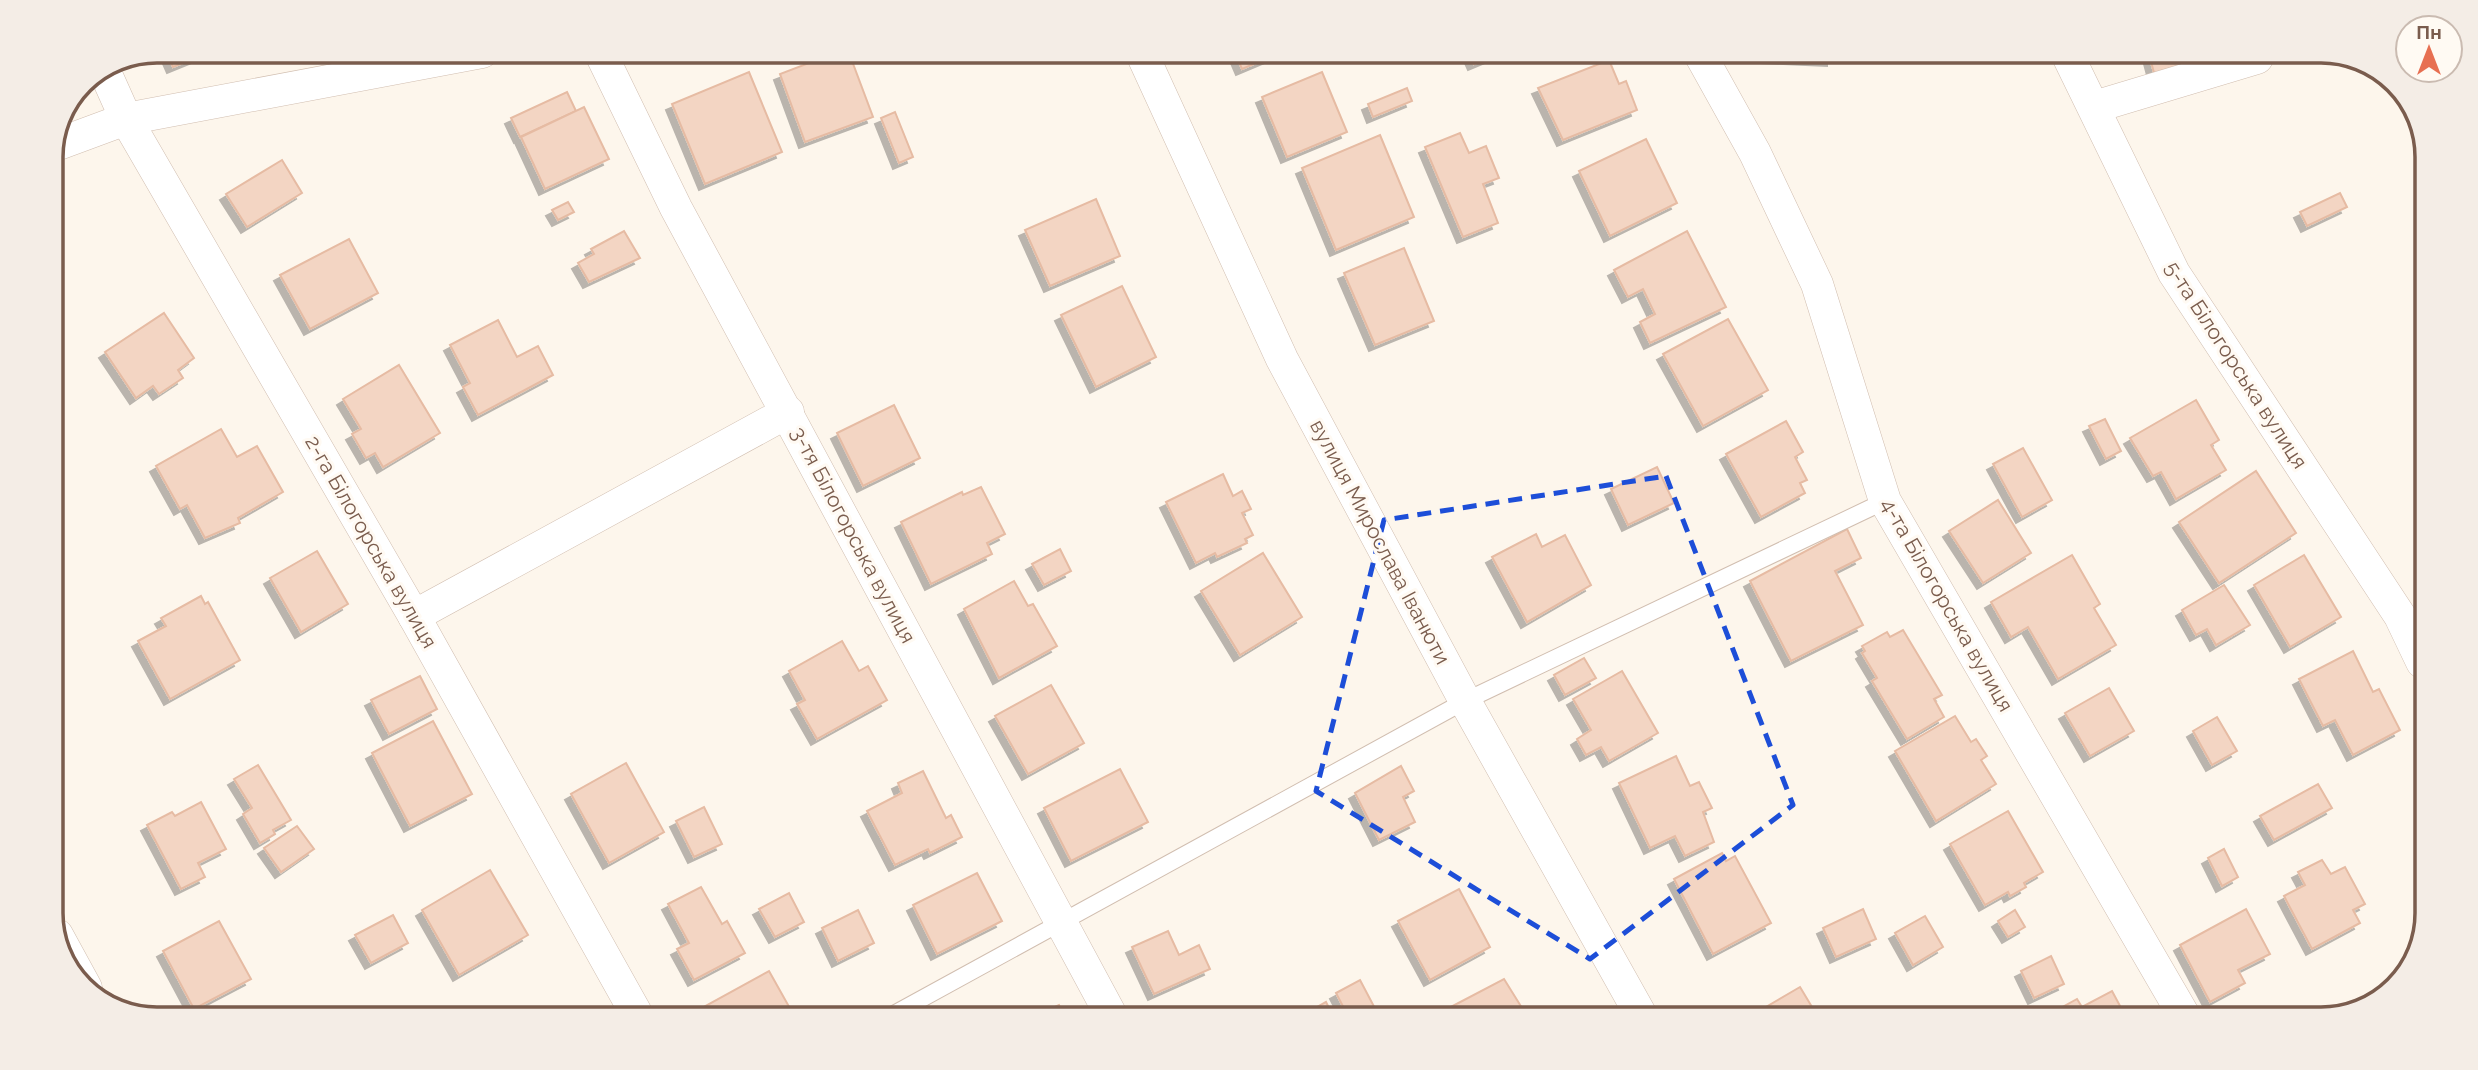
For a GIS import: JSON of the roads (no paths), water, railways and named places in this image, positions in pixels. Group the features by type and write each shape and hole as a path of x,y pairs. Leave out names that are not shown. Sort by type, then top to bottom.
{"street":[{"path":"65,142 127,119 424,63"},
{"name":"3-тя Білогорська вулиця","path":"605,63 676,208 1107,1007"},
{"name":"вулиця Мирослава Іванюти","path":"1146,63 1282,359 1465,701 1636,1007"},
{"name":"4-та Білогорська вулиця","path":"1705,63 1755,153 1816,284 1885,501 2179,1007"},
{"name":"5-та Білогорська вулиця","path":"2072,63 2174,273 2400,616 2415,647"},
{"path":"2094,107 2240,63"},
{"name":"2-га Білогорська вулиця","path":"108,78 127,119 414,616 633,1007"},
{"path":"414,616 788,412"}],"lane":[{"path":"907,1007 1465,701 1885,501"}]}
